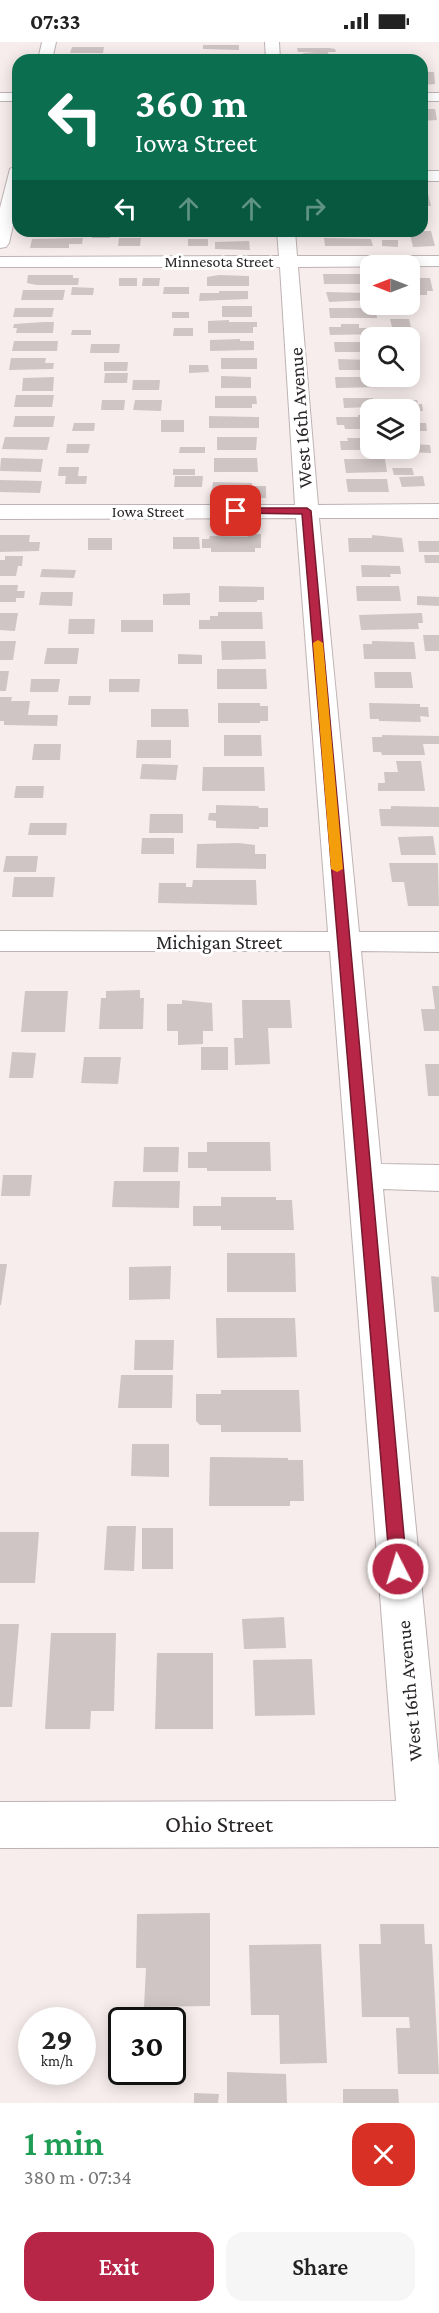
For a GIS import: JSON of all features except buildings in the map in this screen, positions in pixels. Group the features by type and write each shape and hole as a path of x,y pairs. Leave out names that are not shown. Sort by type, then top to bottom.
{"street":[{"path":"0,243 12,194"},
{"name":"Minnesota Street","path":"0,261 287,246 439,261"},
{"name":"West 16th Avenue","path":"287,246 307,511 364,1176 430,1824"},
{"name":"Iowa Street","path":"0,512 439,511"},
{"name":"Michigan Street","path":"0,941 439,942"},
{"path":"364,1176 439,1178"},
{"name":"Ohio Street","path":"0,1825 430,1824"}],"slow traffic":[{"path":"318,643 337,869"}],"route":[{"path":"236,511 307,511 398,1569"}]}
